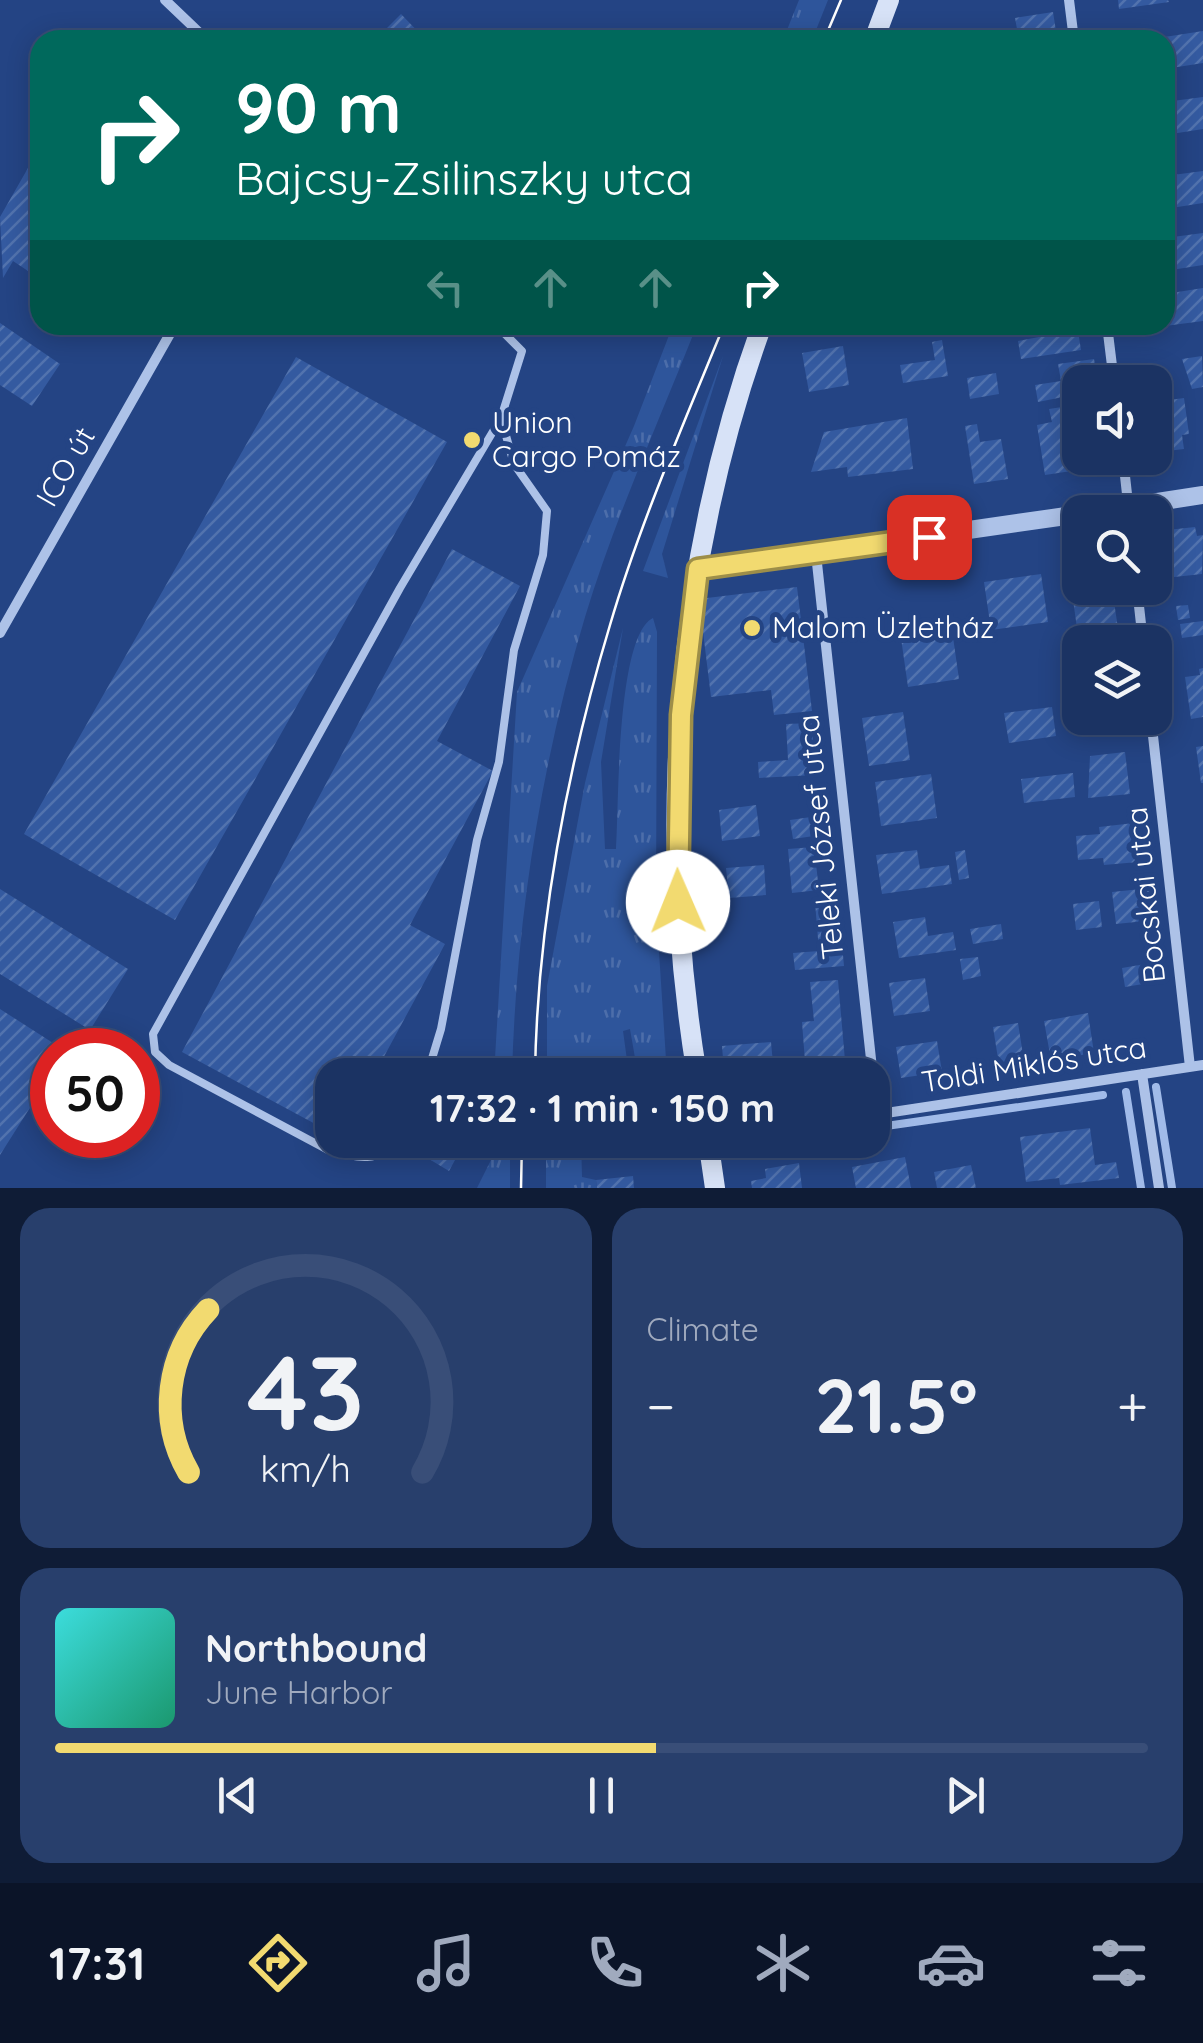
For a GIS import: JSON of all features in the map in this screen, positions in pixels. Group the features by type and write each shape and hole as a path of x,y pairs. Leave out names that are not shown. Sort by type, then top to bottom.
{"main road":[{"path":"878,30 889,0"},
{"path":"695,1058 680,932 681,715 698,569 722,456 759,335"},
{"path":"711,1158 715,1188"}],"street":[{"path":"165,0 196,30"},
{"path":"1069,0 1073,30"},
{"name":"ICO út","path":"0,633 169,335"},
{"path":"1108,335 1112,365"},
{"path":"1172,502 1203,496"},
{"path":"698,569 1062,517"},
{"name":"Teleki József utca","path":"816,554 869,1058"},
{"name":"Bocskai utca","path":"1154,735 1190,1067"},
{"name":"Toldi Miklós utca","path":"890,1112 1203,1065"},
{"path":"1142,1074 1159,1188"}],"lane":[{"path":"315,1143 169,1065 155,1052 154,1034 400,588 501,418 522,350 506,335"},
{"path":"432,1058 441,1029 477,840 500,762 514,650 543,555 547,511 514,464 501,418"}],"green space":[{"path":"799,0 828,0 816,30 787,30"},
{"path":"669,335 693,335 610,543 569,673 544,786 525,902 513,1058 495,1058 517,692 634,426"},
{"path":"723,356 662,554 668,578 643,571"},
{"path":"653,618 657,632 656,906 666,1058 635,1058 630,1029 623,1031 627,1058 547,1058 547,986 585,783 623,628 601,762 605,849 616,849 626,688 641,631"},
{"path":"492,1158 510,1158 510,1188 477,1188"},
{"path":"546,1158 581,1158 582,1177 596,1180 597,1188 546,1188"}],"building":[{"path":"1118,0 1168,0 1169,2 1119,9"},
{"path":"1053,12 1056,30 1017,30 1015,18"},
{"path":"401,14 416,30 385,30"},
{"path":"1203,31 1203,63 1175,67 1175,35"},
{"path":"1203,97 1203,129 1175,133 1175,101"},
{"path":"30,164 30,267 28,271 13,261 3,278 0,217"},
{"path":"1203,171 1203,203 1175,207 1175,175"},
{"path":"1203,233 1203,265 1175,269 1175,237"},
{"path":"1203,288 1203,321 1175,325 1175,292"},
{"path":"0,323 60,364 32,406 0,385"},
{"path":"1079,335 1081,350 1021,359 1018,341"},
{"path":"942,340 948,376 903,383 900,365 935,360 932,342"},
{"path":"843,346 849,385 809,392 802,353"},
{"path":"1202,356 1203,387 1192,389 1182,359"},
{"path":"296,357 447,442 175,920 24,834"},
{"path":"1094,359 1095,365 1062,365 1062,381 1058,364"},
{"path":"996,373 999,394 970,399 967,378"},
{"path":"1061,381 1062,397 1038,402 1035,385"},
{"path":"1184,398 1189,434 1182,435 1184,449 1172,450 1172,400"},
{"path":"1062,407 1062,472 1045,475 1037,425 1052,422 1049,409"},
{"path":"907,418 913,469 848,477 847,467 811,472 824,432"},
{"path":"977,424 980,442 1001,439 1008,479 974,484 965,426"},
{"path":"1195,527 1197,536 1203,535 1202,574 1172,577 1172,529"},
{"path":"452,549 520,586 437,741 493,771 410,925 445,944 383,1058 315,1058 315,1124 182,1052"},
{"path":"1041,574 1048,622 991,630 984,582"},
{"name":"Malom Üzletház","path":"797,587 812,711 774,715 771,690 711,697 699,599"},
{"path":"1074,605 1115,605 1117,625 1077,625"},
{"path":"1188,605 1190,618 1178,620 1176,606"},
{"path":"1203,621 1203,635 1182,638 1180,624"},
{"path":"952,630 959,679 908,687 901,638"},
{"path":"1203,668 1203,717 1191,719 1185,677 1200,675 1199,669"},
{"path":"1052,707 1056,736 1009,743 1004,713"},
{"path":"903,712 910,760 869,766 862,718"},
{"path":"812,723 815,775 759,778 758,762 788,760 786,724"},
{"path":"1203,746 1203,783 1201,783 1196,747"},
{"path":"1125,752 1130,794 1088,798 1090,756"},
{"path":"1073,773 1075,797 1024,803 1021,779"},
{"path":"931,774 937,818 881,826 875,782"},
{"path":"756,805 760,836 722,841 719,810"},
{"path":"818,816 821,835 793,839 790,820"},
{"path":"1134,823 1138,862 1104,865 1103,858 1078,860 1076,836 1100,834 1099,827"},
{"path":"814,847 819,890 792,893 788,849"},
{"path":"917,850 920,869 949,865 952,884 882,894 876,855"},
{"path":"965,850 969,878 959,880 955,852"},
{"path":"764,865 766,895 729,898 726,868"},
{"path":"1151,888 1155,920 1116,924 1112,892"},
{"path":"0,889 128,969 91,1028 0,974"},
{"path":"838,900 844,966 795,970 793,953 819,951 815,902"},
{"path":"1099,901 1102,927 1076,930 1073,904"},
{"path":"925,917 928,936 953,932 956,950 899,958 893,922"},
{"path":"1001,924 1003,939 973,944 970,929"},
{"path":"978,957 981,976 963,980 960,959"},
{"path":"1157,962 1161,981 1125,987 1122,968"},
{"path":"925,978 930,1011 894,1016 889,983"},
{"path":"838,980 845,1058 805,1058 802,1022 814,1021 810,982"},
{"path":"0,1009 30,1028 30,1108 0,1155"},
{"path":"1088,1013 1094,1053 1051,1060 1044,1021"},
{"path":"1018,1023 1024,1061 999,1065 993,1027"},
{"path":"937,1041 942,1072 901,1078 896,1047"},
{"path":"771,1042 772,1058 723,1058 722,1046"},
{"path":"1090,1128 1095,1165 1116,1162 1119,1178 1060,1185 1059,1178 1026,1182 1020,1137"},
{"path":"905,1157 911,1188 856,1188 852,1167"},
{"path":"427,1158 456,1158 449,1171"},
{"path":"799,1163 802,1188 752,1188 751,1181 766,1178 765,1169"},
{"path":"971,1165 976,1188 937,1188 934,1172"},
{"path":"633,1176 634,1188 597,1188 596,1180"}],"waterway":[{"path":"1156,1087 1172,1188"},
{"path":"1126,1092 1141,1188"},
{"path":"890,1125 1103,1095"}],"tram line":[{"path":"828,30 841,0"},
{"path":"536,1058 548,905 580,735 635,549 720,335"},
{"path":"521,1188 522,1158"}],"place":[{"name":"Union Cargo Pomáz","path":"472,440"},
{"name":"Malom Üzletház","path":"752,628"}],"route":[{"path":"678,902 681,715 698,569 929,537"}]}
